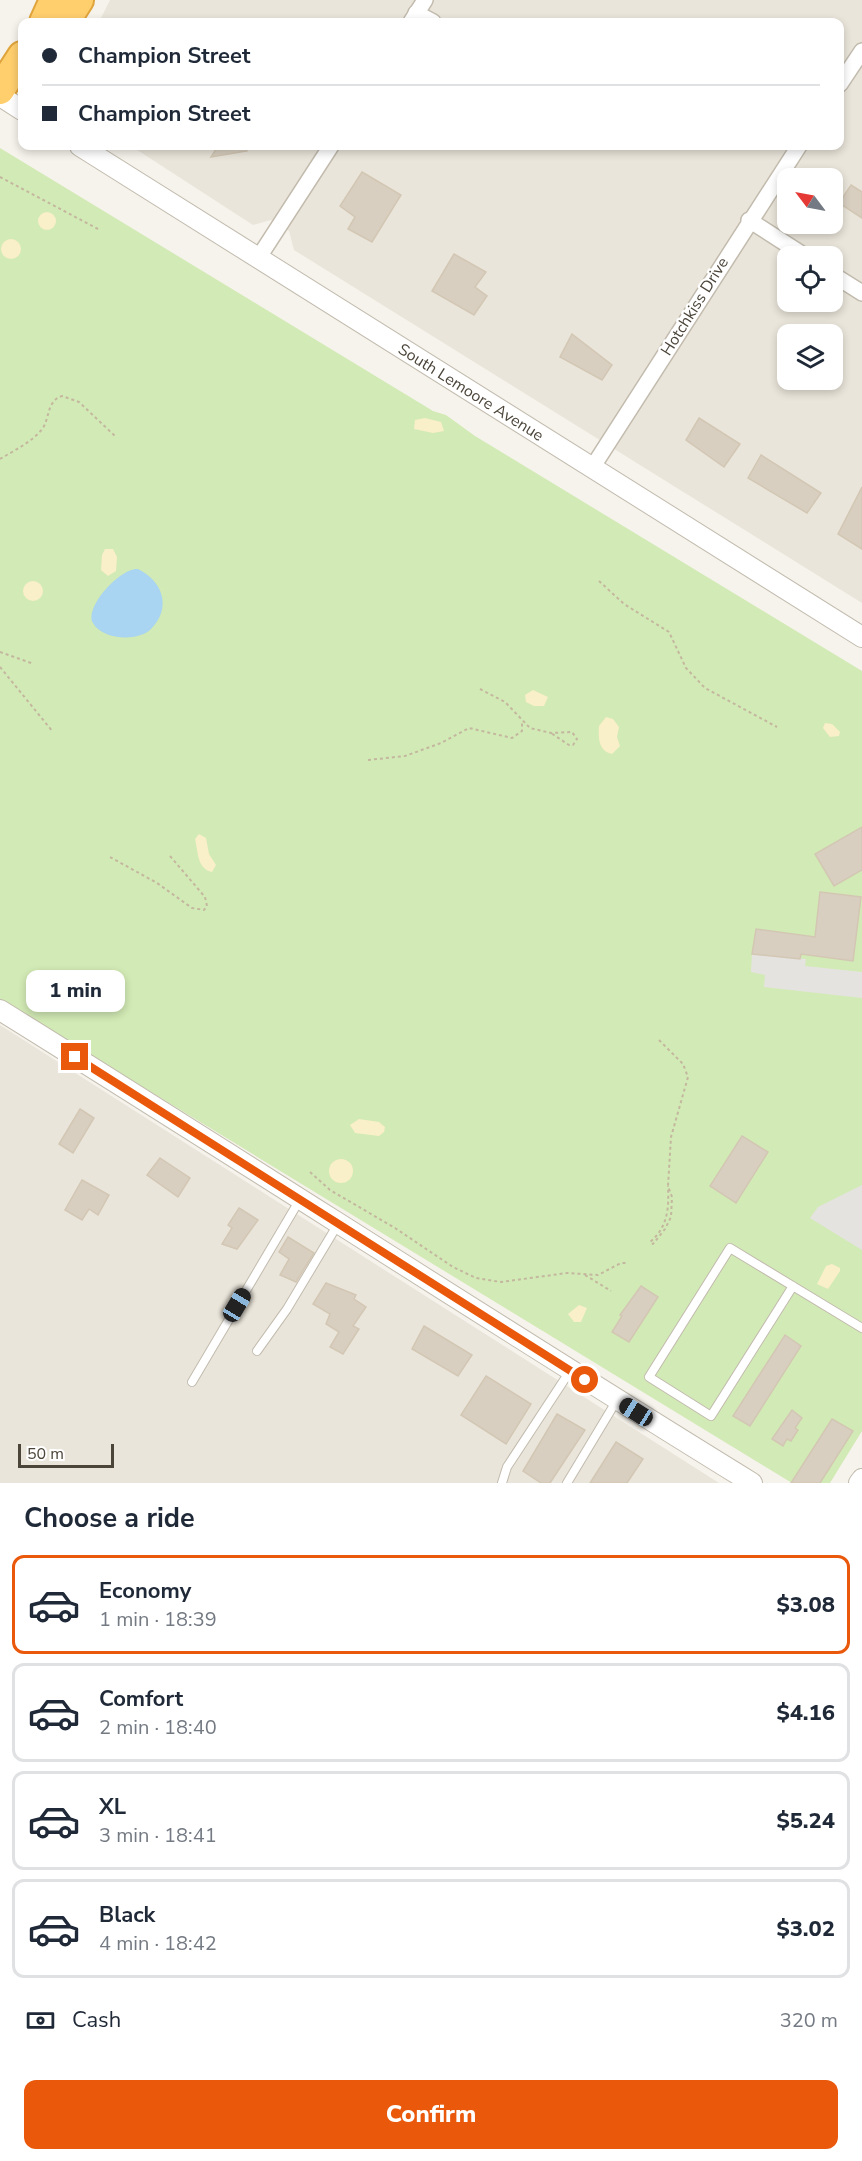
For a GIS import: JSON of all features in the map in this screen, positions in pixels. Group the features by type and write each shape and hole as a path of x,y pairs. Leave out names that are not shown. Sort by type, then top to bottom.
{"highway":[{"path":"46,18 54,0"},
{"path":"68,18 79,0"},
{"path":"12,98 18,73"}],"street":[{"path":"413,18 425,0"},
{"path":"844,78 862,51"},
{"name":"South Lemoore Avenue","path":"86,150 862,637"},
{"path":"259,257 328,150"},
{"name":"Hotchkiss Drive","path":"592,468 749,220 796,150"},
{"path":"749,220 789,246"},
{"path":"843,281 862,293"},
{"path":"0,1010 616,1400 752,1483"},
{"path":"859,1483 862,1479"}],"lane":[{"path":"192,1382 300,1199"},
{"path":"256,1352 287,1309 338,1224"},
{"path":"793,1286 711,1416 649,1377 730,1248 793,1286 862,1328"},
{"path":"502,1483 507,1467 570,1371"},
{"path":"567,1483 616,1400"}],"path":[{"path":"0,177 98,229"},
{"path":"0,459 23,446 42,429 53,402 62,396 79,402 115,436"},
{"path":"599,581 617,599 673,636 686,668 705,688 777,727"},
{"path":"0,652 34,664"},
{"path":"0,667 52,732"},
{"path":"480,689 505,702 522,721 534,729 551,733 572,732 576,735 576,742 567,745 551,733"},
{"path":"520,734 523,727 522,721"},
{"path":"368,760 405,756 441,743 469,728 485,730 505,738 512,738 534,729"},
{"path":"110,857 157,884 192,908 204,910 207,906 205,897 170,856"},
{"path":"659,1040 683,1064 688,1077 686,1091 671,1130 668,1186 667,1213 664,1225 650,1242 653,1244 665,1230 671,1217 672,1200 668,1186"},
{"path":"310,1172 330,1190 460,1271 476,1278 521,1281 573,1274 586,1276 610,1291"},
{"path":"598,1282 598,1277 603,1273 621,1263 628,1263"},
{"path":"495,1281 567,1273 603,1273"}],"shaded area":[{"path":"110,0 862,0 862,603 294,250 289,231 271,220 253,225 137,150 844,150 844,18 101,18"},
{"path":"752,954 806,959 805,966 862,972 862,998 764,987 765,975 751,972"},
{"path":"0,1025 719,1483 0,1483"},
{"path":"862,1185 862,1250 810,1218 818,1207"}],"green space":[{"path":"0,148 433,411 446,415 475,436 862,671 862,1431 830,1483 792,1483 0,1000"}],"sand":[{"path":"43,212 51,212 56,217 54,228 43,230 38,225 38,217"},
{"path":"11,239 18,242 21,249 18,256 11,259 4,256 1,249 4,242"},
{"path":"425,418 441,422 444,431 433,433 414,429 415,420"},
{"path":"105,549 113,549 117,557 116,571 108,576 101,570 102,555"},
{"path":"33,581 40,584 43,591 40,598 33,601 26,598 23,591 26,584"},
{"path":"533,690 548,697 544,706 534,706 526,702 525,695"},
{"path":"606,717 613,719 619,727 617,737 620,746 612,754 604,750 599,740 599,726"},
{"path":"825,723 832,724 840,732 839,736 830,737 823,728"},
{"path":"199,834 206,838 209,854 216,865 212,872 203,867 199,859 195,839"},
{"path":"359,1119 379,1122 385,1127 384,1132 379,1136 355,1133 350,1125"},
{"path":"341,1159 350,1162 353,1171 350,1180 341,1183 332,1180 329,1171 332,1162"},
{"path":"832,1264 840,1268 840,1271 828,1289 817,1284 826,1266"},
{"path":"579,1305 587,1308 581,1322 574,1322 568,1314"}],"water":[{"path":"138,569 154,580 162,596 163,604 157,621 151,629 138,636 121,637 104,633 93,623 92,616 99,598 123,574"}],"building":[{"path":"215,150 247,151 211,157"},
{"path":"362,172 401,195 372,242 348,229 355,217 340,206"},
{"path":"851,185 862,192 862,218 843,206 843,197"},
{"path":"454,254 486,272 475,287 487,296 474,315 432,291"},
{"path":"572,334 612,365 602,380 560,357"},
{"path":"699,418 740,444 724,467 686,440"},
{"path":"761,455 821,493 807,513 748,478"},
{"path":"862,487 862,549 838,534"},
{"path":"862,827 862,870 834,886 815,854"},
{"path":"820,892 861,897 853,961 801,954 800,959 752,954 756,929 815,937"},
{"path":"80,1109 94,1118 73,1153 59,1144"},
{"path":"742,1136 768,1152 736,1203 710,1186"},
{"path":"160,1158 190,1178 178,1197 147,1175"},
{"path":"82,1180 109,1195 98,1215 89,1209 82,1220 65,1210"},
{"path":"239,1208 258,1220 237,1249 222,1244 232,1228 228,1225"},
{"path":"288,1237 314,1253 296,1282 280,1275 289,1259 279,1252"},
{"path":"326,1283 356,1295 354,1299 366,1307 353,1326 359,1329 343,1354 330,1347 339,1332 326,1324 330,1314 313,1304"},
{"path":"641,1286 658,1297 629,1342 612,1332 622,1316 620,1315"},
{"path":"424,1326 472,1355 458,1376 412,1349"},
{"path":"785,1335 801,1346 750,1426 733,1416"},
{"path":"486,1376 531,1404 506,1444 461,1415"},
{"path":"792,1410 802,1418 795,1428 798,1430 791,1441 787,1439 783,1446 772,1439"},
{"path":"557,1414 585,1430 550,1483 541,1483 523,1471"},
{"path":"832,1419 853,1431 820,1483 791,1483"},
{"path":"616,1442 643,1459 627,1483 590,1483"}],"route":[{"path":"75,1057 585,1380"}]}
